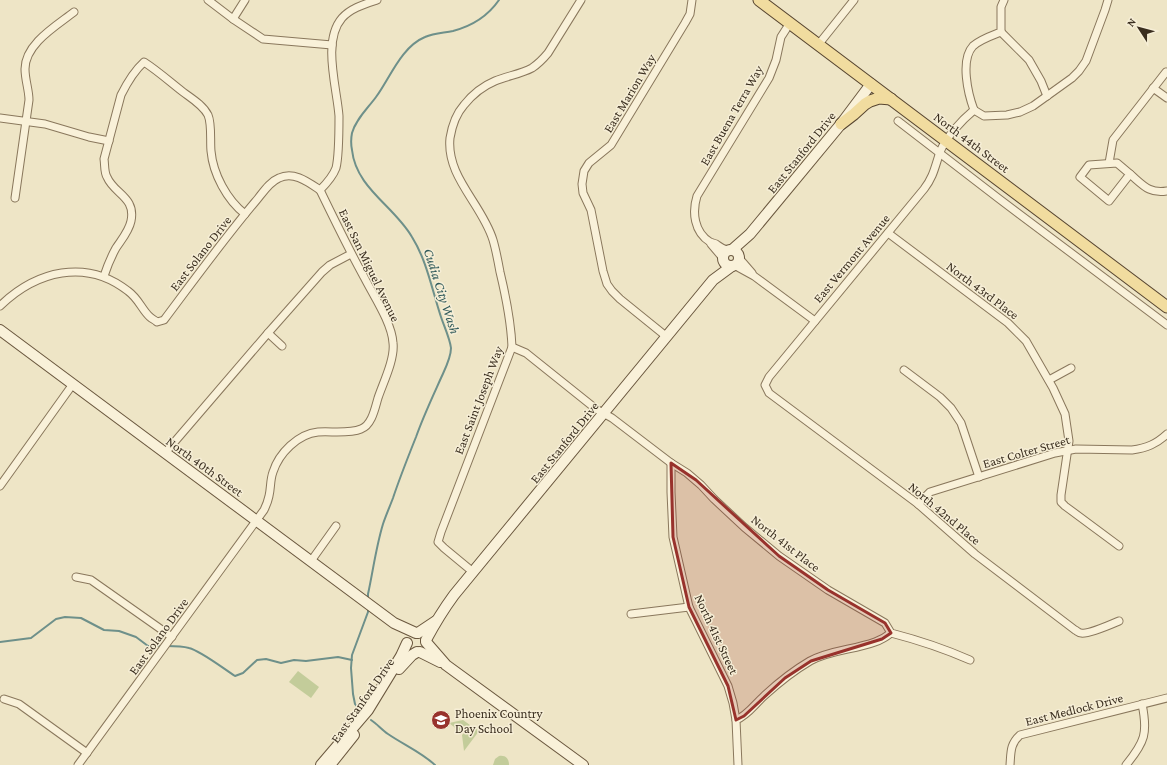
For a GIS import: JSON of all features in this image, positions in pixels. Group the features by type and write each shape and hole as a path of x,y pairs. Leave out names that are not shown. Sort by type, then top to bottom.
{"main road":[{"name":"North 44th Street","path":"759,0 1167,307"},
{"path":"841,124 864,104 879,98 890,99"}],"street":[{"path":"208,0 264,39 332,45"},
{"path":"234,19 245,0"},
{"path":"320,190 330,179 335,169 338,156 339,116 332,56 333,36 342,19 349,12 377,0"},
{"name":"East Saint Joseph Way","path":"473,572 438,542 512,347 512,331 493,239 487,224 454,168 449,144 451,131 455,118 474,94 494,81 526,71 548,54 581,0"},
{"name":"East Marion Way","path":"667,336 620,298 607,284 591,210 583,192 582,184 584,171 589,163 611,145 616,138 685,23 690,14 692,0"},
{"path":"818,45 854,0"},
{"path":"1004,0 1001,7 1001,32 1030,60 1047,96"},
{"path":"1001,32 984,39 973,47 968,57 966,69 967,83 974,110 984,116 1007,115 1020,112 1033,106 1072,78 1086,61 1108,0"},
{"path":"15,198 29,100 25,70 28,54 37,42 74,12"},
{"name":"East Buena Terra Way","path":"731,258 710,242 699,231 695,220 694,209 697,196 768,78 776,60 781,37 790,23"},
{"path":"0,306 18,291 36,280 47,276 70,272 83,272 104,276 116,248 128,230 132,214 129,204 124,196 111,184 107,177 104,159 121,95 132,75 144,62 199,105 208,115 210,121 211,153 218,176 235,204 245,214"},
{"path":"1109,163 1113,140 1153,88 1166,72 1167,73"},
{"name":"East Stanford Drive","path":"426,641 436,621 454,595 731,258 747,244 750,234 841,124 871,84"},
{"path":"1153,88 1167,98"},
{"name":"East Vermont Avenue","path":"765,385 769,377 931,180 941,150 956,127 974,110"},
{"path":"0,118 45,124 89,138 109,142"},
{"path":"898,121 1167,325"},
{"path":"1130,174 1109,201 1080,177 1089,165 1116,163 1130,174 1150,190 1156,192 1167,191"},
{"name":"East Solano Drive","path":"104,276 134,295 149,316 158,322 164,320 245,214 271,183 278,178 297,176 320,190"},
{"name":"East San Miguel Avenue","path":"256,520 264,510 269,497 272,473 278,460 298,439 308,434 318,432 351,431 361,429 367,424 372,415 393,354 394,343 386,319 351,254 320,190"},
{"name":"North 43rd Place","path":"888,233 1008,323 1026,341 1049,380 1065,414 1069,441 1061,502 1119,546"},
{"path":"165,453 322,272 330,265 351,254"},
{"path":"731,258 815,321"},
{"name":"North 40th Street","path":"0,330 394,623 417,633"},
{"path":"268,333 282,346"},
{"name":"North 41st Place","path":"512,347 526,353 596,409 612,418 696,480 744,527 779,556 828,590 885,623 891,633"},
{"path":"1049,380 1071,368"},
{"path":"904,370 940,397 954,412 961,423 979,477"},
{"path":"0,486 73,384"},
{"name":"North 42nd Place","path":"765,385 769,393 918,504 975,554 1081,633 1086,633 1119,621"},
{"name":"East Colter Street","path":"918,504 930,492 1055,453 1076,448 1125,450 1146,448 1167,434"},
{"name":"North 41st Street","path":"671,462 673,537 689,607 728,686 736,720"},
{"name":"East Solano Drive","path":"78,765 256,520"},
{"path":"311,561 336,526"},
{"path":"76,576 91,580 172,637"},
{"path":"630,614 689,607"},
{"name":"East Stanford Drive","path":"417,633 436,621"},
{"name":"North 40th Street","path":"394,623 407,642"},
{"path":"446,665 426,641 423,635 417,633 409,636 407,646 411,651 418,652 446,665 583,765"},
{"path":"738,765 736,720 744,716 785,678 812,661 831,652 874,643 891,633 919,641 970,660"},
{"path":"418,652 425,648 426,641"},
{"name":"East Stanford Drive","path":"321,765 368,710 401,656 407,642"},
{"name":"East Stanford Drive","path":"330,765 371,712 400,666 412,655 418,652"},
{"name":"East Medlock Drive","path":"1010,765 1014,740 1020,735 1167,698"},
{"path":"4,699 19,704 87,752"},
{"path":"1126,765 1142,743 1145,735 1146,726 1142,704"}],"highlighted area":[{"path":"671,463 696,480 779,556 828,590 885,623 891,633 882,639 811,661 785,678 744,716 736,720 728,686 689,607 673,537"}],"green space":[{"path":"298,671 319,687 311,698 289,682"},
{"path":"463,720 470,725 470,729 475,728 479,731 464,751 462,735 465,731 459,733 458,730 449,723"},
{"path":"499,756 504,756 507,758 509,765 493,765 495,759"}],"waterway":[{"name":"Cudia City Wash","path":"368,600 378,541 383,524 422,422 448,363 451,348 422,256 412,237 404,226 368,186 361,175 355,163 352,150 352,133 359,118 376,97 409,48 425,37 453,31 479,20 485,16 499,0"},
{"name":"Cudia City Wash","path":"361,712 355,704 351,668 352,655 368,612 368,608"},
{"path":"0,642 31,638 56,619 65,617 81,618 104,630 119,631 136,637 148,646 163,646"},
{"path":"167,646 184,647 194,650 206,656 235,676 243,673 257,660 266,659 281,663 294,660 306,661 338,657 352,660"},
{"name":"Cudia City Wash","path":"371,720 388,734 418,752 435,765"}],"place":[{"name":"Phoenix Country Day School","path":"441,720"}]}
